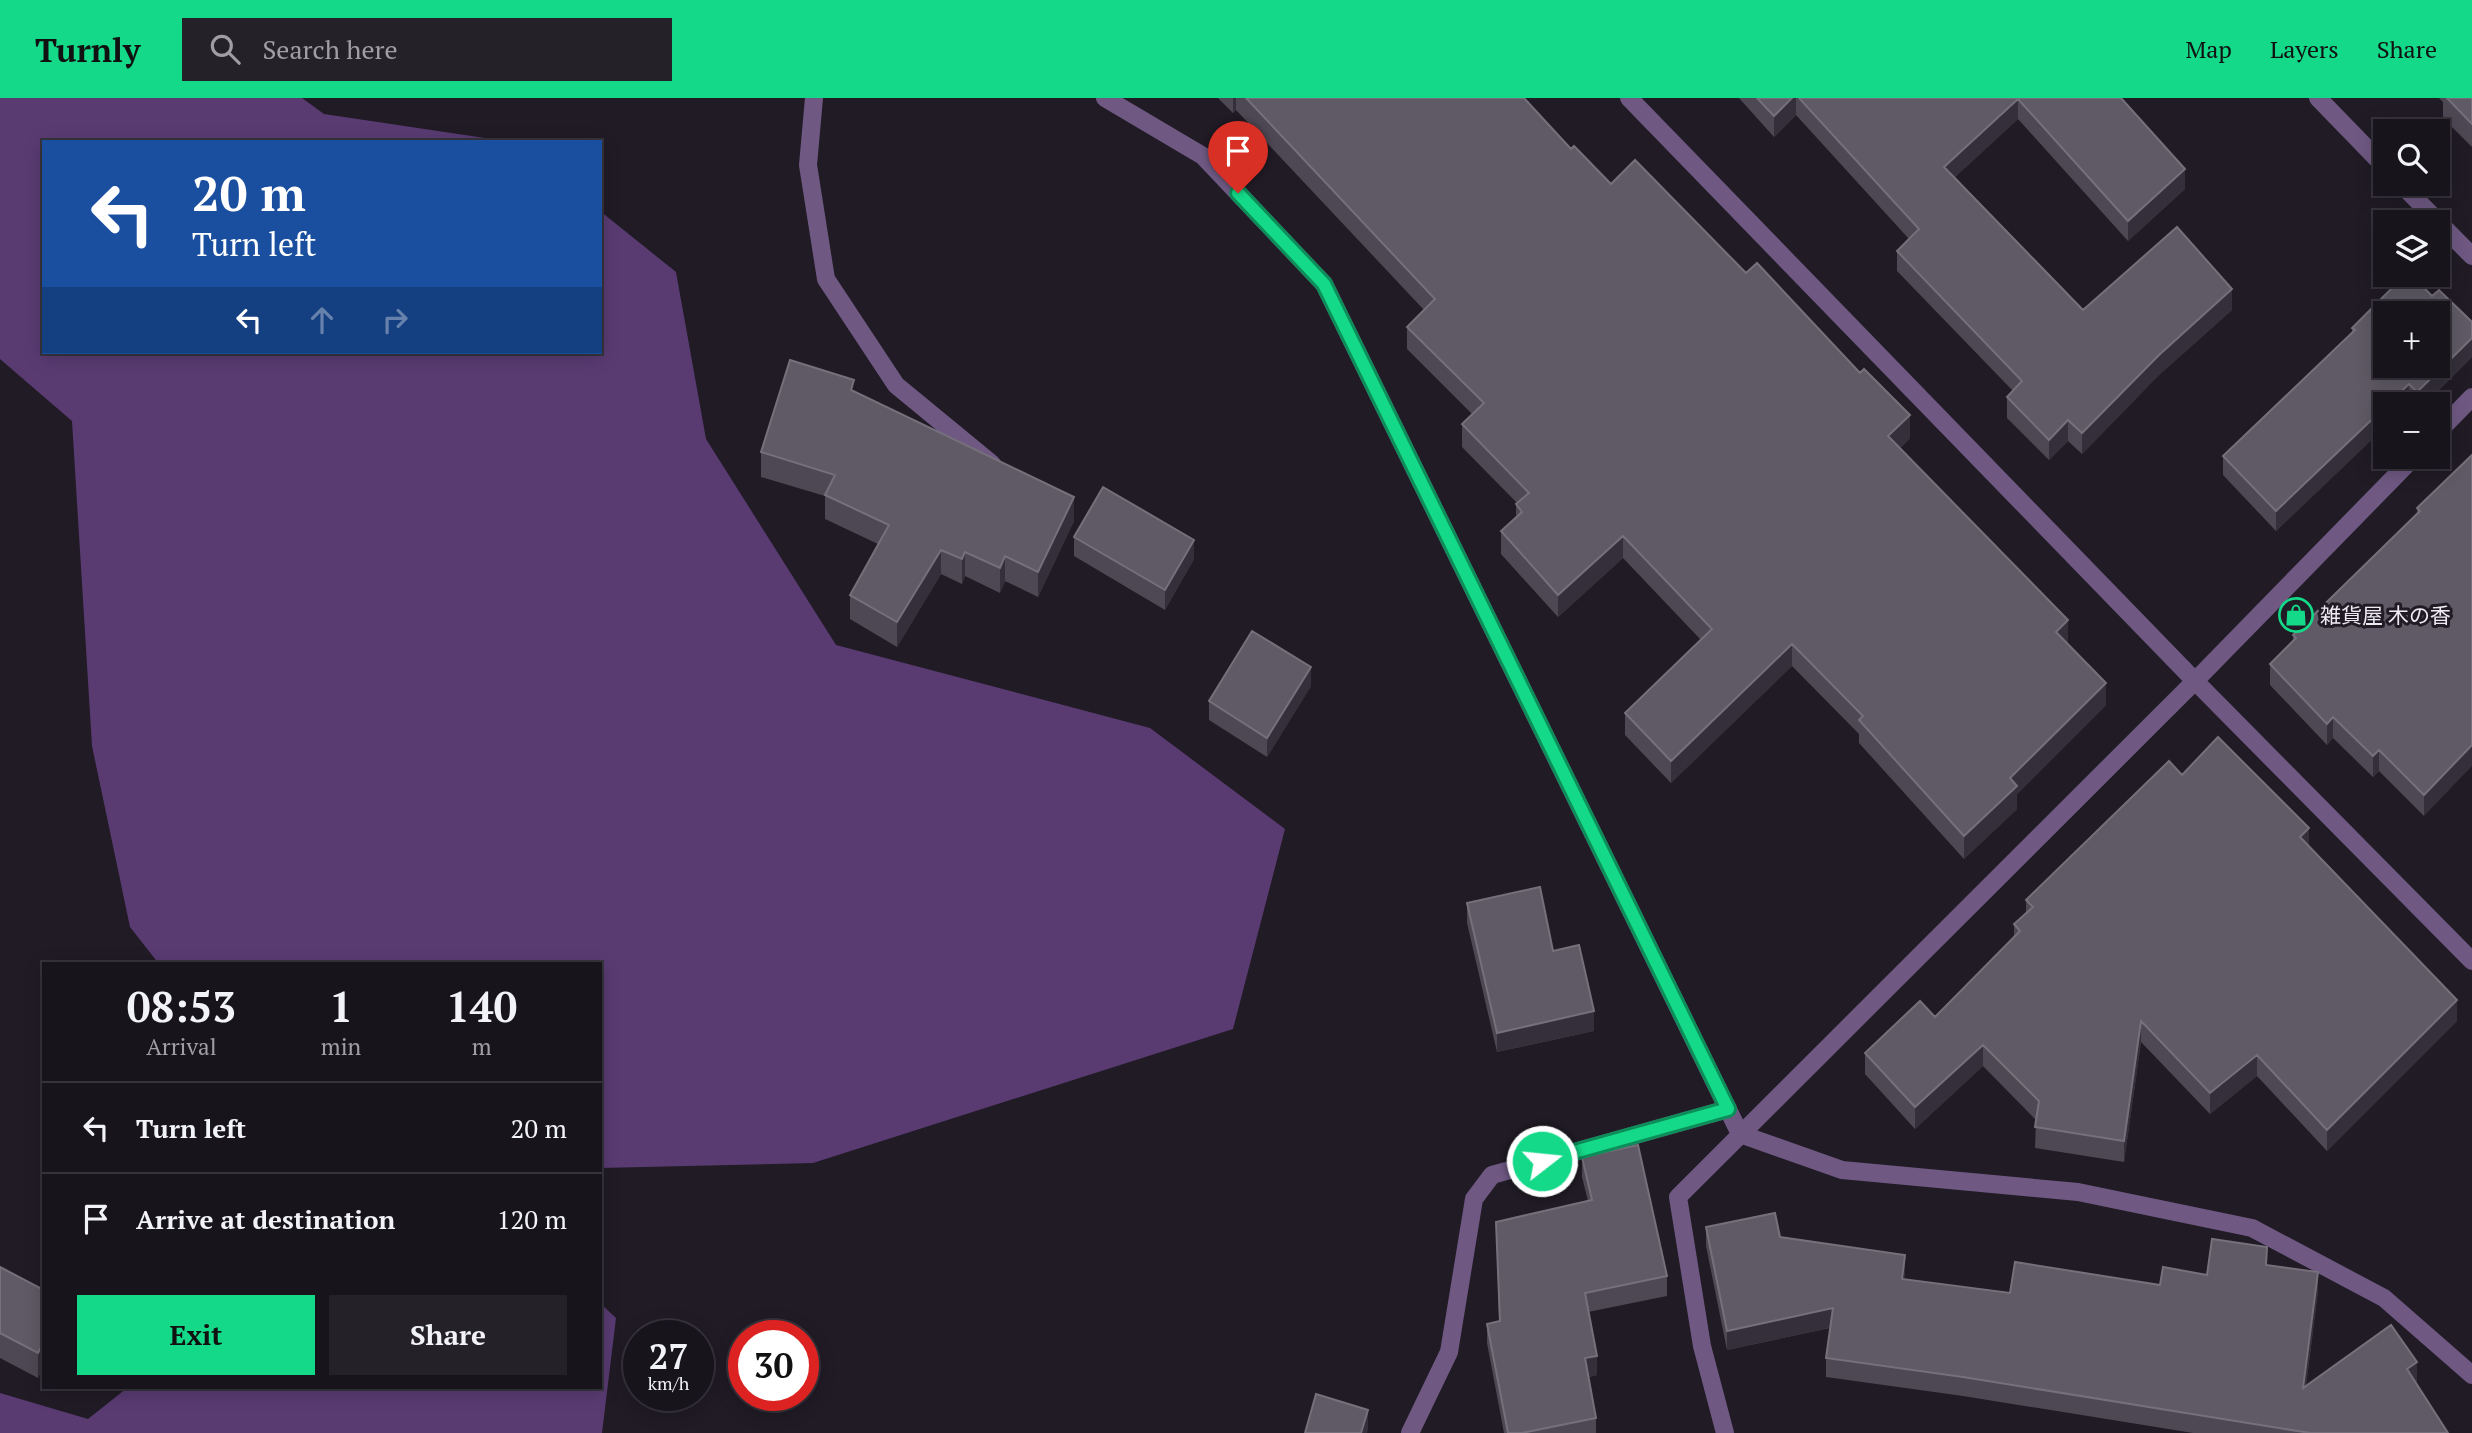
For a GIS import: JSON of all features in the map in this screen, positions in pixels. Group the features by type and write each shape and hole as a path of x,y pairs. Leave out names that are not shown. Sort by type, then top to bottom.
{"street":[{"path":"814,98 808,165 826,279 896,385 999,469 1010,474"},
{"path":"1105,98 1203,156 1324,284 1740,1134 1842,1170 2078,1192 2252,1228 2384,1298 2472,1374"},
{"path":"1629,98 2195,681 2472,961"},
{"path":"2318,98 2373,155"},
{"path":"2413,196 2472,256"},
{"path":"2450,420 2472,397"},
{"path":"1725,1433 1702,1346 1678,1197 2195,681 2402,469"},
{"path":"1410,1433 1448,1352 1474,1199 1492,1175 1728,1109"}],"shaded area":[{"path":"0,98 302,98 324,114 499,140 42,140 42,354 602,354 602,213 676,272 706,439 836,645 1150,728 1285,829 1233,1029 813,1163 602,1168 602,962 157,962 130,927 92,746 72,421 0,359"},
{"path":"602,1305 616,1318 602,1433 0,1433 0,1393 88,1419 126,1389 602,1389"}],"building":[{"path":"1246,98 1524,98 1571,149 1574,146 1611,184 1635,160 1746,273 1757,263 1860,373 1864,369 1910,415 1888,436 2068,620 2056,632 2106,683 2010,778 2017,786 1964,836 1859,720 1863,716 1792,644 1671,761 1625,713 1712,629 1623,536 1558,595 1501,531 1522,512 1516,504 1529,493 1462,424 1484,403 1407,327 1435,299"},
{"path":"1757,98 1792,98 1774,116"},
{"path":"1799,98 2121,98 2185,169 2128,221 2018,99 1944,167 2083,310 2177,227 2232,289 2159,355 2082,433 2068,420 2049,440 2007,397 2022,381 1897,251 1919,229"},
{"path":"2447,98 2472,98 2472,124"},
{"path":"2393,287 2423,287 2432,296 2439,290 2472,322 2472,338 2450,360 2450,301 2379,301"},
{"path":"2373,307 2373,378 2431,378 2417,392 2409,384 2401,392 2373,392 2373,418 2276,511 2223,456 2355,330 2352,328"},
{"path":"790,360 854,380 851,390 1074,497 1038,572 1005,556 1000,568 965,552 962,559 941,550 897,622 850,595 889,525 825,495 835,475 761,452"},
{"path":"2472,455 2472,745 2424,795 2379,750 2373,756 2333,717 2327,724 2270,664 2296,638 2293,635 2420,511 2417,508"},
{"path":"1103,487 1194,540 1165,590 1074,537"},
{"path":"1252,631 1311,667 1267,738 1209,701"},
{"path":"2218,737 2309,828 2300,837 2457,1000 2327,1130 2257,1055 2210,1093 2141,1021 2124,1141 2035,1127 2039,1101 1983,1045 1915,1107 1865,1053 1920,1001 1935,1017 2020,931 2014,924 2033,907 2026,900 2169,761 2182,775"},
{"path":"1540,887 1553,951 1579,945 1594,1011 1497,1033 1467,903"},
{"path":"1638,1145 1667,1276 1585,1293 1597,1356 1585,1358 1596,1418 1522,1433 1508,1433 1487,1324 1500,1321 1496,1222 1592,1200 1582,1157"},
{"path":"1775,1213 1780,1237 1905,1255 1902,1279 2010,1293 2015,1262 2160,1285 2163,1267 2207,1275 2212,1239 2267,1247 2266,1265 2318,1272 2303,1388 2391,1325 2417,1362 2407,1369 2448,1433 2310,1433 1963,1377 1826,1358 1833,1308 1727,1331 1706,1227"},
{"path":"0,1267 42,1289 42,1345 38,1353 0,1333"},
{"path":"1316,1394 1368,1410 1361,1433 1305,1433"}],"place":[{"name":"雑貨屋 木の香","path":"2296,615"}],"route":[{"path":"1238,193 1324,284 1728,1109 1542,1161"}]}
